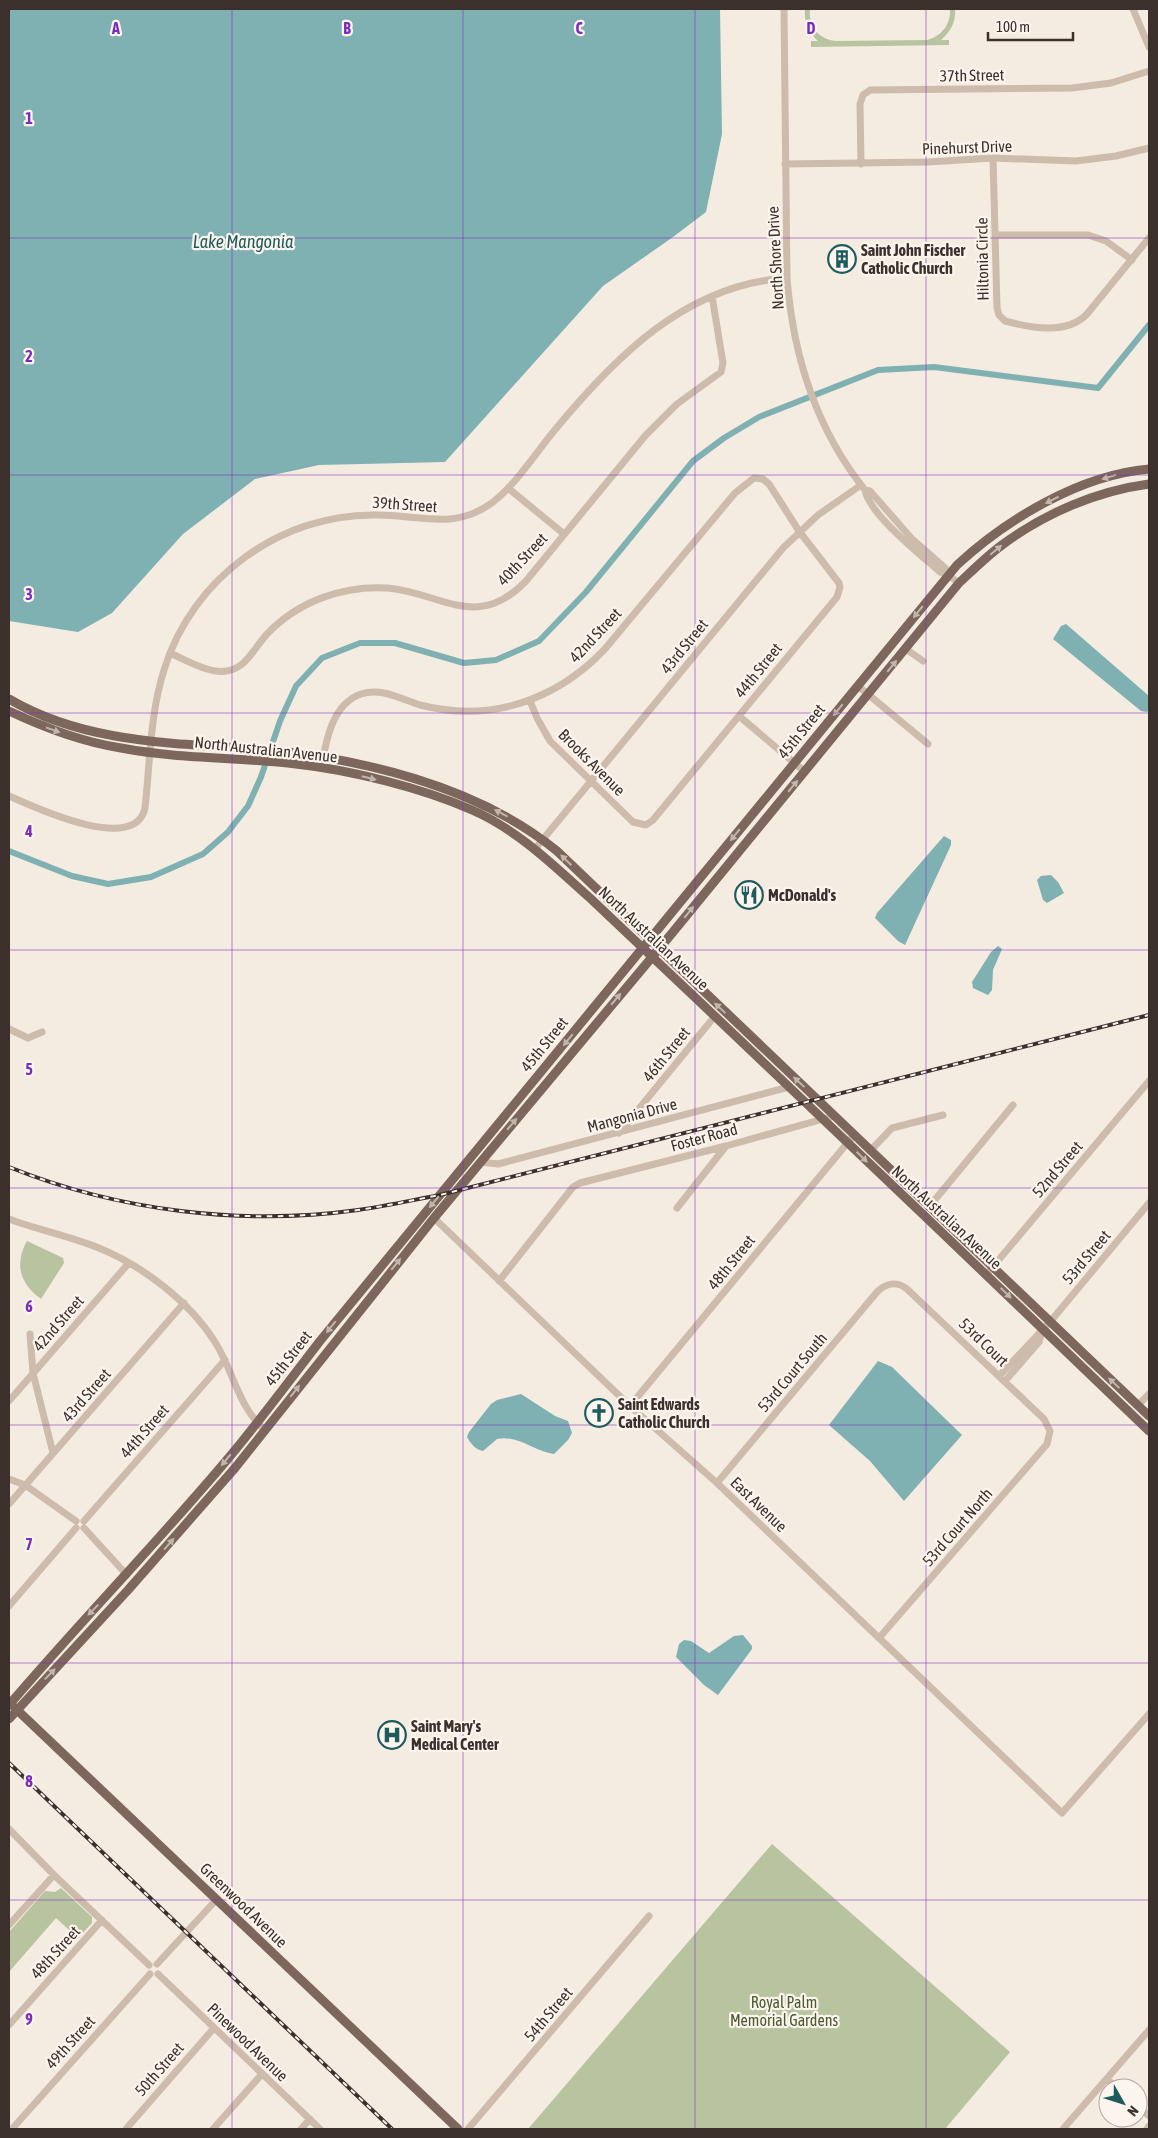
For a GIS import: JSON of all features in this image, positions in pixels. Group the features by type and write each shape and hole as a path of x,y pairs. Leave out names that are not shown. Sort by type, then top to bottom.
{"main road":[{"name":"45th Street","path":"9,1719 11,1705 80,1623 127,1575 257,1423 320,1341 948,575 988,538 1024,514 1086,485 1111,476 1149,469"},
{"name":"45th Street","path":"11,1705 128,1590 235,1468 327,1349 434,1218 805,772 959,583 1001,545 1042,520 1070,506 1104,494 1149,484"},
{"name":"North Australian Avenue","path":"9,699 32,711 76,727 120,738 282,752 323,758 381,770 466,798 501,813 542,840 646,944"},
{"name":"North Australian Avenue","path":"9,710 74,737 119,748 151,753 254,760 339,770 398,785 473,810 507,829 534,849 655,952 854,1135 905,1191 929,1207 990,1271"},
{"name":"North Australian Avenue","path":"655,952 715,1016 789,1087 847,1142 905,1191 1046,1325 1149,1431"},
{"name":"North Australian Avenue","path":"1046,1325 1149,1416"},
{"name":"Greenwood Avenue","path":"11,1705 458,2129"}],"street":[{"name":"North Shore Drive","path":"784,9 787,278 795,340 806,378 835,447 863,487 873,506 895,531 940,572 959,583"},
{"path":"1133,9 1149,46"},
{"name":"37th Street","path":"861,164 860,104 863,95 870,90 1072,88 1111,83 1149,71"},
{"name":"Pinehurst Drive","path":"785,164 861,164 994,158 1076,160 1116,156 1149,148"},
{"name":"Hiltonia Circle","path":"994,158 997,308 1002,319 1009,322 1059,328 1076,323 1087,314 1149,238"},
{"path":"996,234 1088,235 1106,241 1132,260"},
{"name":"39th Street","path":"9,796 39,809 86,825 113,828 131,826 138,822 144,812 159,687 170,653 185,622 206,593 237,563 273,540 304,526 352,516 393,516 439,521 460,518 483,509 508,488 588,389 620,358 662,325 712,296 747,283 787,278"},
{"name":"40th Street","path":"170,653 215,670 227,671 246,661 268,634 287,616 310,602 350,590 390,588 460,607 490,604 504,599 520,587 659,421 677,404 721,372 723,363 712,296"},
{"name":"42nd Street","path":"321,768 337,713 346,702 360,694 379,692 435,708 470,712 498,709 530,701 563,685 592,662 724,504 748,481 758,478 766,481 799,531"},
{"name":"North Shore Drive","path":"863,487 870,492 912,539 945,568 948,575"},
{"name":"43rd Street","path":"534,849 776,555 799,531 863,487"},
{"path":"508,488 564,534"},
{"path":"888,513 895,531"},
{"name":"44th Street","path":"650,823 837,597 840,587 837,579 799,531"},
{"path":"906,649 923,660"},
{"path":"858,686 928,744"},
{"name":"Brooks Avenue","path":"530,701 550,741 633,822 641,825 650,823"},
{"path":"739,716 805,772"},
{"name":"46th Street","path":"618,1134 715,1016"},
{"path":"9,1029 28,1038 42,1032"},
{"name":"52nd Street","path":"990,1271 1149,1081"},
{"name":"Mangonia Drive","path":"481,1162 498,1164 618,1134 789,1087"},
{"path":"929,1207 1013,1104"},
{"path":"870,1151 892,1128 943,1115"},
{"name":"Foster Road","path":"499,1282 573,1188 580,1183 834,1116"},
{"name":"48th Street","path":"630,1406 854,1135"},
{"path":"677,1208 726,1146"},
{"name":"53rd Street","path":"1002,1378 1038,1342 1046,1325 1149,1203"},
{"name":"East Avenue","path":"434,1218 630,1406 717,1483 1062,1813 1149,1714"},
{"path":"9,1219 100,1248 160,1283 184,1304 207,1330 225,1360 247,1410 265,1430"},
{"name":"42nd Street","path":"9,1401 128,1264"},
{"name":"53rd Court","path":"891,1284 900,1284 907,1289 1044,1419 1050,1431"},
{"name":"53rd Court South","path":"717,1483 878,1292 891,1284"},
{"name":"43rd Street","path":"9,1504 184,1304"},
{"path":"30,1334 33,1373 53,1453"},
{"name":"44th Street","path":"9,1606 225,1360"},
{"path":"1138,1405 1149,1394"},
{"name":"53rd Court North","path":"879,1638 1048,1444 1050,1431"},
{"path":"9,1479 25,1485 80,1524 127,1575"},
{"path":"9,1827 54,1875 102,1920 153,1964 160,1968 158,1974 150,1974 148,1968 153,1964 217,1899"},
{"path":"9,1925 54,1875"},
{"name":"54th Street","path":"468,2129 649,1916"},
{"name":"48th Street","path":"9,2025 102,1920"},
{"name":"49th Street","path":"12,2129 150,1974"},
{"name":"Pinewood Avenue","path":"158,1974 320,2129"},
{"name":"50th Street","path":"126,2129 214,2028"},
{"path":"1108,2078 1149,2030"},
{"path":"214,2129 262,2074"},
{"path":"1063,2129 1098,2089"},
{"path":"301,2129 310,2120"}],"green space":[{"path":"805,9 810,9 811,21 820,35 837,41 927,40 937,36 944,29 949,20 950,9 955,9 955,18 948,33 941,40 949,40 949,45 811,47 811,41 818,41 807,26"},
{"path":"27,1241 63,1258 64,1263 41,1299 28,1287 21,1273 21,1258"},
{"name":"Royal Palm Memorial Gardens","path":"772,1844 1010,2052 945,2129 528,2129"},
{"path":"61,1888 92,1917 92,1923 78,1938 56,1918 9,1972 9,1932 45,1891 55,1892"}],"water":[{"name":"Lake Mangonia","path":"9,9 720,9 722,134 706,212 603,286 445,462 319,465 255,479 183,534 112,613 78,632 9,621"},
{"path":"1066,624 1149,696 1149,709 1147,712 1141,711 1053,639 1061,626"},
{"path":"944,836 951,840 951,845 905,945 898,941 875,918 877,913"},
{"path":"1051,875 1058,882 1064,893 1047,903 1043,900 1037,880 1041,876"},
{"path":"998,946 1002,949 993,970 992,990 988,995 973,988 972,982 991,952"},
{"path":"878,1361 892,1367 962,1435 904,1501 870,1461 829,1425"},
{"path":"521,1394 555,1416 568,1421 572,1433 568,1440 554,1454 519,1441 504,1438 497,1439 483,1451 474,1446 467,1437 469,1432 491,1404 497,1400"},
{"path":"743,1635 752,1646 752,1649 718,1695 704,1685 676,1657 679,1644 684,1640 691,1641 709,1653 734,1636"}],"waterway":[{"path":"9,851 72,876 108,884 151,877 203,854 228,832 248,806 261,777 280,721 296,686 322,658 360,643 395,643 464,663 496,660 539,641 586,592 693,461 724,438 759,417 878,370 934,367 1098,388 1149,325"}],"railway":[{"path":"9,1167 93,1195 181,1211 225,1215 270,1216 314,1215 358,1210 440,1195 1149,1015"},
{"path":"9,1763 392,2129"}],"place":[{"name":"Saint John Fischer Catholic Church","path":"842,259"},
{"name":"McDonald's","path":"749,895"},
{"name":"Saint Edwards Catholic Church","path":"599,1413"},
{"name":"Saint Mary's Medical Center","path":"392,1735"}]}
